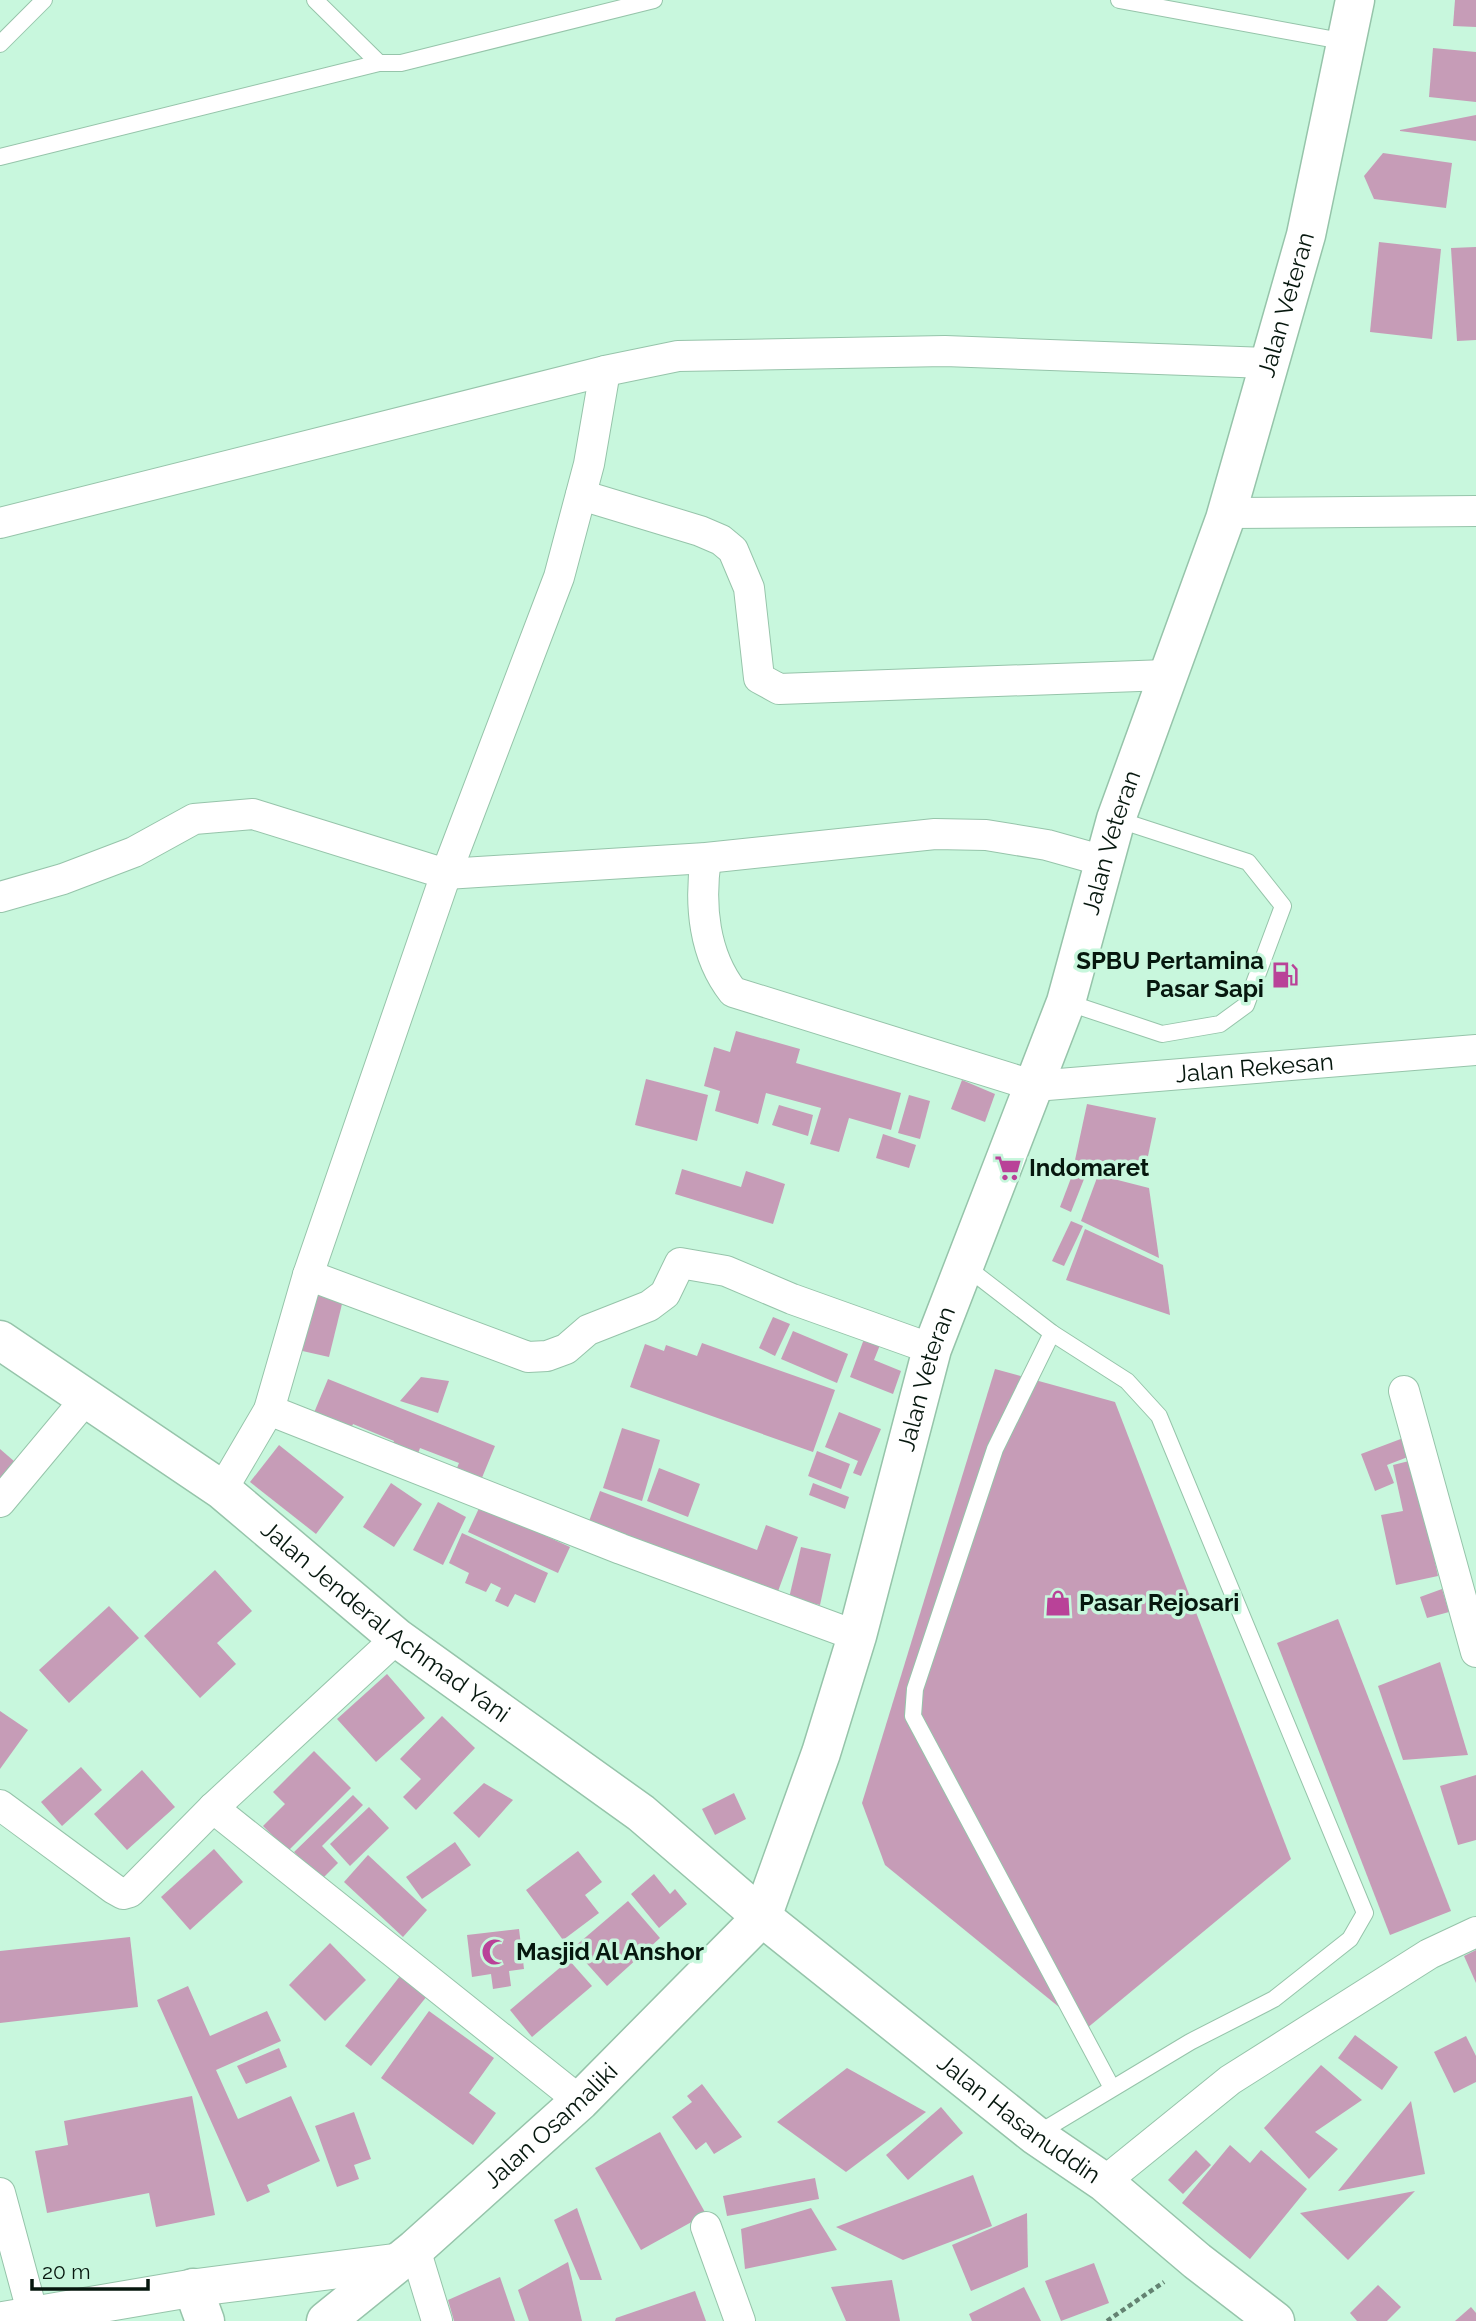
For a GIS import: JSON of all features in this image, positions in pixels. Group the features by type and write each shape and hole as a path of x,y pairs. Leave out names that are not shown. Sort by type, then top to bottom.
{"main road":[{"name":"Jalan Veteran","path":"762,1917 821,1753 857,1636 932,1349 1066,1002 1116,819 1166,675 1227,513 1267,363 1306,234 1355,0"},
{"name":"Jalan Jenderal Achmad Yani","path":"0,1340 85,1401 222,1490 397,1638 641,1814 762,1917"},
{"name":"Jalan Osamaliki","path":"326,2321 406,2255 580,2101 762,1917"},
{"name":"Jalan Hasanuddin","path":"762,1917 1035,2135 1104,2182 1197,2261 1275,2321"}],"street":[{"path":"0,523 605,371 678,356 945,351 1267,363"},
{"path":"222,1490 269,1410 308,1275 446,874 559,577 581,495 605,371"},
{"path":"581,495 700,531 721,540 733,550 750,588 760,678 779,689 1166,675"},
{"path":"1227,513 1476,510"},
{"path":"0,897 63,880 122,857 194,819 253,814 446,874 706,858 935,834 986,835 1047,845 1104,861"},
{"path":"706,858 704,906 709,950 718,973 733,992 1035,1086"},
{"name":"Jalan Rekesan","path":"1035,1086 1476,1050"},
{"path":"308,1275 528,1357 548,1356 566,1349 588,1330 649,1306 665,1294 680,1263 726,1271 792,1299 932,1349"},
{"path":"1404,1391 1476,1652"},
{"path":"0,1502 85,1401"},
{"path":"269,1410 621,1549 857,1636"},
{"path":"0,1805 123,1894 139,1887 213,1808 397,1638"},
{"path":"213,1808 580,2101"},
{"path":"1104,2182 1230,2080 1429,1954 1476,1932"},
{"path":"0,2193 17,2318 199,2305 406,2255 437,2321"},
{"path":"706,2227 740,2321"}],"lane":[{"path":"0,44 44,0"},
{"path":"315,0 379,63"},
{"path":"0,157 379,63 401,64 654,0"},
{"path":"1119,0 1347,42"},
{"path":"1066,1002 1162,1034 1220,1024 1246,1005 1283,906 1248,862 1116,819"},
{"path":"965,1266 1052,1333 1127,1381 1159,1416 1365,1913 1350,1939 1301,1981 1256,2010 1190,2042 1035,2135"},
{"path":"1052,1333 995,1449 915,1689 913,1716 1112,2088"}],"path":[{"path":"1107,2321 1197,2261"}],"building":[{"path":"1455,0 1476,0 1476,27 1453,26"},
{"path":"1433,48 1476,52 1476,102 1429,97"},
{"path":"1476,115 1476,141 1400,131 1400,130"},
{"path":"1383,153 1452,163 1446,208 1374,199 1364,176"},
{"path":"1379,242 1441,249 1432,339 1370,332"},
{"path":"1476,247 1476,340 1457,341 1451,248"},
{"path":"736,1031 800,1049 796,1063 901,1093 891,1130 849,1118 839,1152 810,1144 821,1108 766,1093 758,1124 715,1111 720,1091 704,1086 714,1047 730,1052"},
{"path":"646,1079 708,1095 697,1141 635,1125"},
{"path":"962,1080 995,1094 985,1122 951,1109"},
{"path":"909,1095 930,1101 920,1139 898,1133"},
{"path":"1087,1104 1156,1118 1144,1175 1075,1160"},
{"path":"779,1105 813,1115 808,1136 772,1125"},
{"path":"883,1134 916,1145 909,1168 876,1158"},
{"path":"1076,1165 1088,1169 1071,1212 1060,1207"},
{"path":"682,1169 741,1187 746,1171 785,1184 773,1224 675,1194"},
{"path":"1098,1175 1149,1188 1159,1258 1081,1221"},
{"path":"1071,1221 1083,1226 1064,1266 1052,1261"},
{"path":"1085,1229 1163,1265 1170,1315 1066,1280"},
{"path":"312,1291 343,1300 329,1357 298,1350"},
{"path":"773,1317 790,1324 775,1356 759,1348"},
{"path":"793,1331 848,1354 837,1383 781,1359"},
{"path":"864,1339 880,1345 874,1360 901,1371 893,1394 850,1377"},
{"path":"702,1343 835,1390 813,1452 630,1387 645,1344 664,1351 666,1345 697,1356"},
{"name":"Pasar Rejosari","path":"995,1369 1115,1402 1291,1859 1086,2029 885,1865 862,1803"},
{"path":"421,1377 449,1381 438,1413 400,1401"},
{"path":"328,1379 495,1446 479,1485 454,1475 459,1463 420,1448 415,1462 390,1452 394,1441 353,1424 348,1435 311,1420"},
{"path":"839,1412 881,1429 861,1476 853,1473 858,1461 825,1447"},
{"path":"622,1428 660,1440 642,1501 603,1488"},
{"path":"1406,1437 1413,1455 1387,1465 1394,1483 1375,1491 1361,1454"},
{"path":"279,1445 344,1497 316,1534 250,1482"},
{"path":"0,1449 22,1468 0,1493"},
{"path":"817,1451 850,1464 841,1489 808,1476"},
{"path":"1413,1460 1438,1576 1396,1585 1381,1515 1403,1511 1393,1465"},
{"path":"659,1468 700,1484 688,1517 647,1501"},
{"path":"391,1483 422,1504 394,1547 363,1527"},
{"path":"813,1483 849,1497 845,1509 809,1495"},
{"path":"600,1491 757,1550 766,1525 798,1537 777,1594 588,1524"},
{"path":"438,1502 466,1517 443,1565 413,1550"},
{"path":"480,1506 570,1547 558,1573 468,1532"},
{"path":"462,1533 548,1573 535,1603 515,1594 508,1607 495,1601 501,1588 491,1583 486,1592 465,1583 469,1573 449,1563"},
{"path":"801,1547 831,1554 820,1605 789,1598"},
{"path":"215,1570 252,1611 217,1643 236,1664 200,1698 144,1636"},
{"path":"1442,1589 1449,1612 1427,1618 1420,1597"},
{"path":"109,1606 139,1638 69,1703 39,1670"},
{"path":"1338,1619 1451,1911 1390,1935 1277,1643"},
{"path":"1440,1662 1468,1755 1403,1760 1378,1686"},
{"path":"387,1674 425,1718 376,1762 337,1719"},
{"path":"0,1711 28,1730 0,1769"},
{"path":"442,1716 475,1748 416,1810 403,1797 421,1779 400,1759"},
{"path":"314,1751 351,1788 288,1851 263,1826 285,1804 273,1792"},
{"path":"81,1767 102,1790 62,1826 41,1802"},
{"path":"142,1770 175,1807 127,1850 94,1814"},
{"path":"1476,1775 1476,1840 1458,1845 1440,1786"},
{"path":"484,1783 513,1800 479,1838 453,1813"},
{"path":"734,1793 746,1819 715,1835 702,1809"},
{"path":"353,1795 363,1805 322,1846 338,1863 322,1879 294,1852"},
{"path":"369,1807 389,1828 350,1866 330,1844"},
{"path":"455,1842 471,1865 422,1899 406,1877"},
{"path":"214,1849 243,1882 190,1930 161,1897"},
{"path":"578,1851 602,1882 585,1895 599,1913 563,1940 526,1890"},
{"path":"368,1855 427,1910 403,1937 344,1882"},
{"path":"654,1874 670,1894 675,1889 687,1904 659,1928 631,1894"},
{"path":"628,1901 660,1938 607,1986 573,1948"},
{"name":"Masjid Al Anshor","path":"519,1929 524,1969 509,1971 511,1986 493,1989 491,1974 472,1977 467,1935"},
{"path":"130,1937 138,2007 0,2023 0,1951"},
{"path":"330,1943 366,1980 325,2021 289,1985"},
{"path":"1476,1950 1476,1983 1464,1956"},
{"path":"569,1960 592,1986 532,2037 510,2010"},
{"path":"404,1971 431,1991 371,2066 345,2046"},
{"path":"188,1986 210,2036 267,2011 281,2041 216,2070 238,2119 291,2096 320,2161 267,2185 270,2192 247,2202 157,2000"},
{"path":"429,2011 494,2058 469,2093 496,2113 473,2145 381,2078"},
{"path":"1355,2035 1398,2067 1382,2090 1338,2058"},
{"path":"1466,2036 1476,2056 1476,2082 1454,2093 1434,2052"},
{"path":"279,2048 287,2067 246,2084 237,2066"},
{"path":"1321,2065 1362,2100 1315,2132 1338,2149 1309,2179 1264,2128"},
{"path":"847,2068 926,2112 846,2172 777,2122"},
{"path":"702,2084 742,2137 714,2154 706,2142 696,2150 672,2117 692,2102 687,2096"},
{"path":"192,2096 215,2215 156,2227 149,2193 47,2213 35,2151 68,2145 64,2121"},
{"path":"1411,2101 1425,2174 1338,2191"},
{"path":"941,2107 963,2133 908,2180 886,2155"},
{"path":"354,2112 371,2159 354,2165 359,2179 337,2187 315,2126"},
{"path":"660,2132 706,2214 641,2250 595,2168"},
{"path":"1230,2145 1250,2163 1261,2150 1307,2189 1250,2259 1182,2203"},
{"path":"1196,2150 1211,2165 1183,2194 1168,2180"},
{"path":"973,2175 992,2226 903,2260 836,2227"},
{"path":"815,2178 819,2199 727,2216 723,2196"},
{"path":"1415,2191 1348,2260 1300,2213"},
{"path":"577,2208 602,2280 580,2280 554,2220"},
{"path":"811,2208 837,2250 745,2269 741,2229"},
{"path":"1027,2213 1028,2267 971,2291 952,2245"},
{"path":"568,2262 582,2321 529,2321 518,2290"},
{"path":"1094,2263 1109,2303 1061,2321 1045,2281"},
{"path":"500,2277 515,2321 454,2321 448,2300"},
{"path":"892,2280 900,2321 846,2321 831,2287"},
{"path":"1378,2285 1401,2307 1387,2321 1357,2321 1350,2313"},
{"path":"1024,2287 1041,2321 972,2321 969,2314"},
{"path":"695,2291 706,2321 615,2321 616,2318"},
{"path":"1471,2307 1476,2313 1476,2321 1455,2321"}],"place":[{"name":"SPBU Pertamina Pasar Sapi","path":"1285,975"},
{"name":"Indomaret","path":"1008,1168"},
{"name":"Pasar Rejosari","path":"1058,1603"},
{"name":"Masjid Al Anshor","path":"495,1952"}]}
